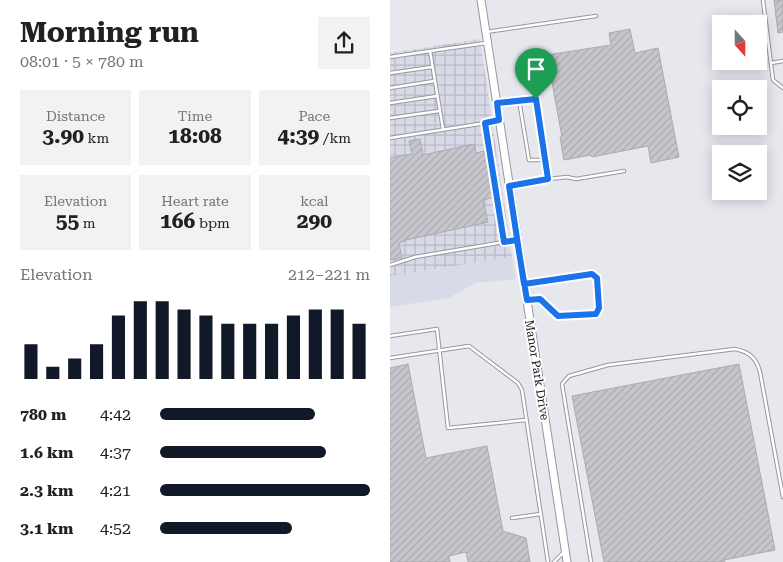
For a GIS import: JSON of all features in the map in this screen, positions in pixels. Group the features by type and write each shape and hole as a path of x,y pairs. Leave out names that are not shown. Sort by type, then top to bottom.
{"street":[{"name":"Manor Park Drive","path":"481,0 566,562"}],"lane":[{"path":"763,0 773,80 783,88"},
{"path":"486,32 596,16"},
{"path":"390,57 487,42"},
{"path":"430,51 443,129"},
{"path":"771,63 783,61"},
{"path":"390,73 432,67"},
{"path":"390,88 434,81"},
{"path":"390,103 436,96"},
{"path":"497,103 536,99 548,179"},
{"path":"519,100 529,160 545,160"},
{"path":"390,118 439,111"},
{"path":"390,138 499,120"},
{"path":"485,123 504,242"},
{"path":"509,186 548,179 567,177 576,179 624,172"},
{"path":"390,265 415,257 517,240"},
{"path":"524,284 585,273 592,274 597,278 599,308 596,314 558,316 540,299 527,300"},
{"path":"390,336 437,329 448,428 526,420"},
{"path":"390,358 469,346 518,383 522,390 548,562"},
{"path":"591,562 562,384 569,376 608,365 735,349 748,352 757,362 760,372 783,497"},
{"path":"512,518 541,514"},
{"path":"554,562 565,551"}],"shaded area":[{"path":"480,39 512,257 390,276 390,53"},
{"path":"512,257 516,279 475,283 449,298 390,307 390,276"}],"building":[{"path":"774,0 783,0 783,32 778,33"},
{"path":"630,29 635,53 658,48 679,157 651,163 648,146 592,157 591,155 564,160 560,137 562,137 547,55 611,45 609,33"},
{"path":"420,139 423,155 474,144 476,153 484,151 494,197 483,200 488,222 406,240 399,243 402,258 390,260 390,158 412,154 409,141"},
{"path":"408,364 426,458 487,446 503,531 526,538 530,562 468,562 466,552 449,556 450,562 390,562 390,368"},
{"path":"739,364 775,550 724,560 725,562 604,562 572,396"}],"route":[{"path":"536,99 497,103 499,120 485,123 504,242 517,240 524,284 527,300 540,299 558,316 581,313 587,316 596,314 599,308 597,278 592,274 585,273 524,284 509,186 548,179 536,99"}]}
